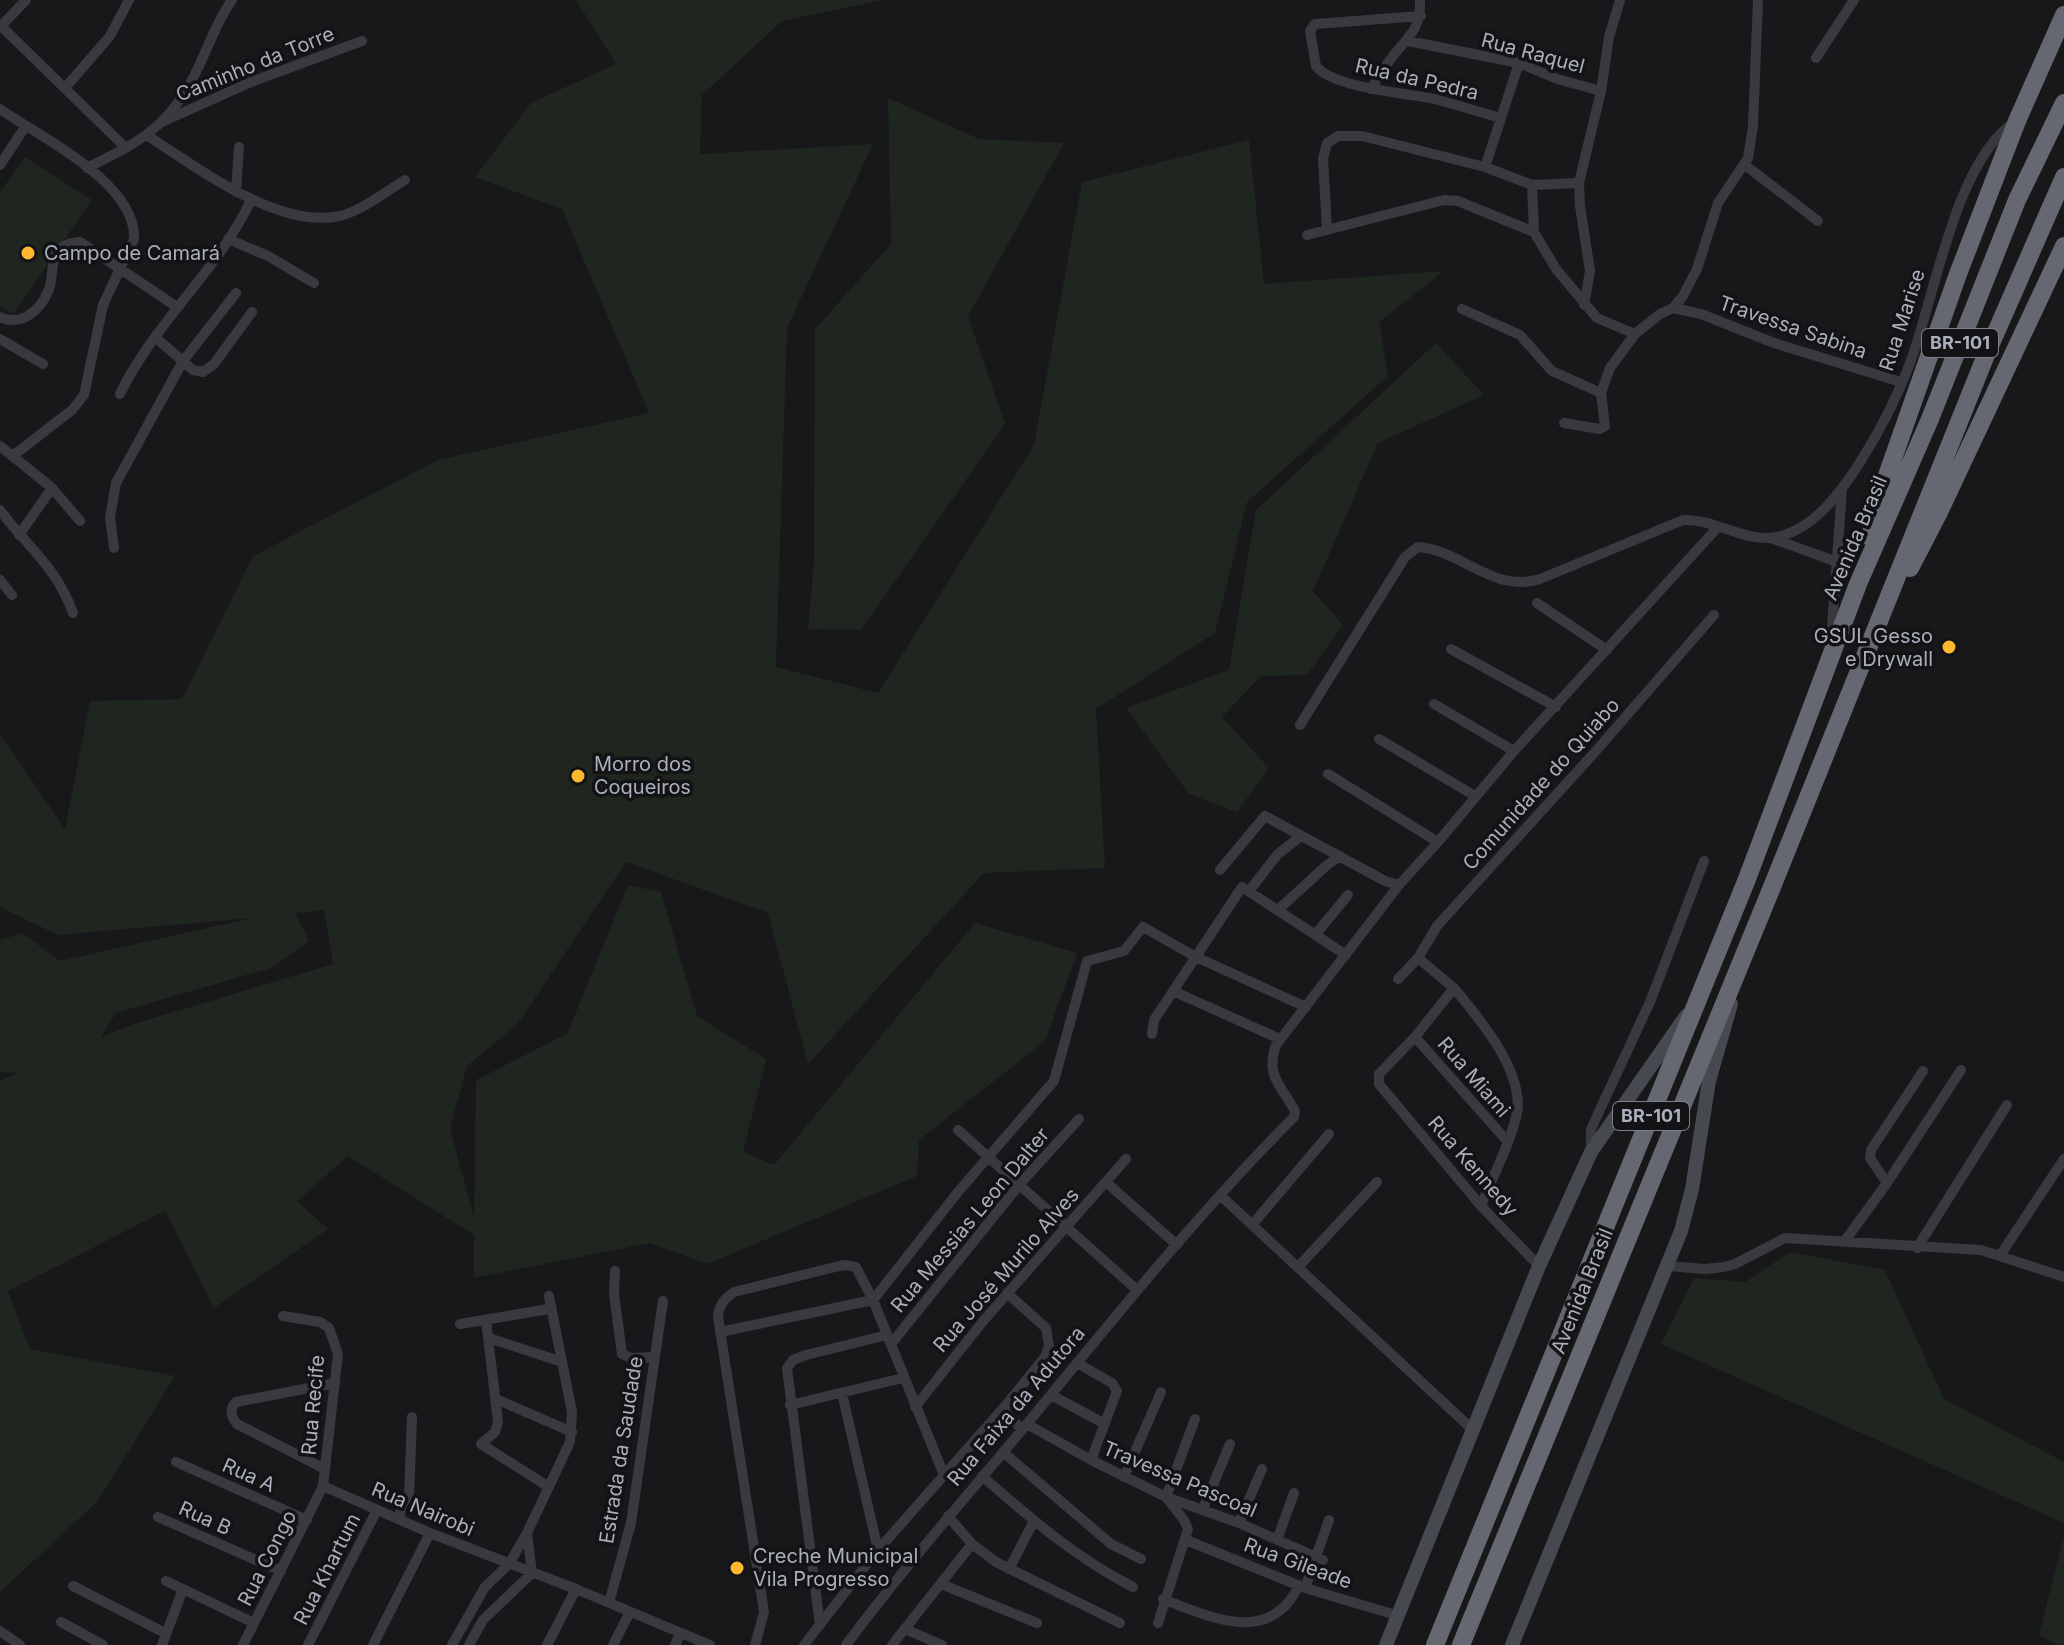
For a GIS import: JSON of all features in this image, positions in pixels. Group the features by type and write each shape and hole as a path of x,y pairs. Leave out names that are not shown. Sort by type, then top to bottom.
{"highway":[{"path":"1858,584 1876,508 1958,274 2017,121 2064,15"},
{"name":"Avenida Brasil","path":"1435,1645 1700,997 1858,584 1930,419 2017,200 2064,103"},
{"name":"Avenida Brasil","path":"1461,1645 1986,355 2064,177"},
{"path":"1886,603 1924,543 2064,246"}],"street":[{"path":"26,0 1,26 126,148"},
{"path":"65,88 110,36 129,0"},
{"path":"87,168 148,136 162,122 194,76 232,0"},
{"path":"1371,89 1394,55 1408,41 1421,16 1420,0"},
{"path":"1584,305 1590,271 1579,183 1601,91 1609,37 1620,0"},
{"path":"1564,423 1603,428 1606,423 1601,393 1610,368 1635,334 1673,308 1683,296 1697,269 1718,203 1745,165 1752,144 1758,0"},
{"path":"1816,58 1854,0"},
{"name":"Rua da Pedra","path":"1421,16 1315,24 1310,31 1313,57 1320,71 1371,89 1440,101 1501,118"},
{"name":"Caminho da Torre","path":"162,122 251,82 362,41"},
{"name":"Rua Raquel","path":"1408,41 1519,63 1557,79 1601,91"},
{"path":"1485,167 1519,63"},
{"path":"0,109 111,188 131,216 134,239 103,305 84,395 72,410 14,455"},
{"name":"Rua Marise","path":"1771,538 1806,524 1842,487 1880,431 1919,336 1958,209 1990,144 2002,130 2017,121"},
{"path":"0,165 25,127"},
{"path":"148,136 236,192 287,212 319,217 340,216 405,180"},
{"path":"1327,230 1323,159 1327,143 1338,136 1362,136 1485,167 1532,185 1579,183"},
{"path":"236,192 239,147"},
{"path":"1745,165 1818,221"},
{"path":"1532,185 1534,232 1556,269 1584,305 1604,322 1635,334"},
{"path":"120,394 137,361 241,221 251,200"},
{"path":"1307,235 1444,200 1458,201 1534,232"},
{"path":"228,239 268,256 314,283"},
{"path":"0,317 20,320 35,311 50,287 54,258 72,242 86,245 177,307"},
{"path":"114,548 110,517 116,483 183,361 236,293"},
{"name":"Travessa Sabina","path":"1673,308 1701,314 1774,343 1901,382"},
{"path":"1462,309 1520,335 1552,371 1601,393"},
{"path":"155,337 198,371 209,369 252,312"},
{"path":"0,339 43,364"},
{"path":"1880,431 1901,438"},
{"path":"0,446 52,488 80,521"},
{"path":"1829,661 1842,487"},
{"path":"19,535 52,488"},
{"path":"0,510 55,574 73,613"},
{"path":"1300,725 1405,557 1418,547 1499,578 1530,583 1691,519 1756,538 1771,538 1837,562"},
{"path":"1173,991 1280,1039 1399,885 1475,796 1718,527"},
{"path":"0,580 12,595"},
{"path":"1537,603 1607,650"},
{"name":"Comunidade do Quiabo","path":"1398,979 1418,958 1437,926 1714,615"},
{"path":"1451,649 1556,707"},
{"path":"1434,704 1514,751"},
{"path":"1379,739 1475,796"},
{"path":"1328,774 1438,842"},
{"path":"1220,870 1265,816 1385,881 1399,885"},
{"path":"1249,891 1278,854 1301,836"},
{"path":"1278,910 1340,856"},
{"path":"1591,1152 1591,1129 1650,1002 1704,861"},
{"path":"1152,1034 1154,1020 1242,887 1346,955"},
{"path":"1315,935 1348,895"},
{"path":"720,1332 873,1300 930,1225 1054,1081 1087,961 1124,951 1143,927 1196,957 1306,1007"},
{"name":"Avenida Brasil","path":"1512,1645 1668,1266 1692,1189 1709,1081 1744,953"},
{"path":"1418,958 1454,988 1486,1026 1512,1079 1516,1115 1481,1206"},
{"path":"1415,1037 1454,988"},
{"name":"Avenida Brasil","path":"1386,1645 1539,1266 1591,1152 1700,997"},
{"name":"Rua Kennedy","path":"1415,1037 1379,1074 1382,1088 1481,1206 1539,1266"},
{"name":"Rua Miami","path":"1415,1037 1507,1141"},
{"name":"Rua Faixa da Adutora","path":"846,1645 948,1516 1137,1290 1259,1151 1294,1117 1295,1111 1271,1072 1270,1061 1280,1039"},
{"path":"1844,1242 1961,1070"},
{"path":"1887,1183 1870,1158 1871,1150 1923,1071"},
{"path":"1917,1248 2007,1105"},
{"name":"Rua Messias Leon Dalter","path":"889,1340 1019,1185 1079,1119"},
{"path":"958,1130 1137,1290"},
{"path":"1252,1225 1329,1134"},
{"name":"Rua José Murilo Alves","path":"915,1407 1007,1293 1126,1159"},
{"path":"2001,1254 2064,1159"},
{"path":"1106,1182 1177,1245"},
{"path":"1298,1267 1377,1182"},
{"path":"1221,1196 1473,1430"},
{"path":"1668,1266 1724,1267 1785,1238 1981,1250 2001,1254 2060,1276 2064,1263"},
{"path":"755,1645 764,1612 762,1593 720,1332 720,1306 734,1292 835,1267 856,1267 873,1300 944,1475"},
{"path":"615,1271 614,1294 622,1354 631,1358 655,1357"},
{"name":"Rua Faixa da Adutora","path":"804,1645 878,1550 1039,1367 1049,1346 1046,1328 1007,1293"},
{"path":"452,1645 485,1587 509,1564 527,1533 572,1432 572,1412 549,1309 549,1296"},
{"name":"Estrada da Saudade","path":"609,1603 631,1523 663,1301"},
{"path":"460,1324 549,1309"},
{"name":"Rua Recife","path":"283,1316 320,1322 329,1328 338,1354 323,1486"},
{"path":"486,1320 498,1428 481,1444 549,1487"},
{"path":"489,1338 562,1362"},
{"path":"820,1625 787,1368 793,1360 806,1355 889,1340"},
{"path":"1077,1363 1112,1383 1117,1391 1091,1460"},
{"path":"790,1405 903,1378"},
{"path":"325,1469 237,1424 232,1419 231,1411 236,1402 335,1383"},
{"path":"1124,1477 1161,1392"},
{"path":"842,1393 878,1550"},
{"path":"1051,1395 1105,1424"},
{"path":"496,1399 572,1432"},
{"name":"Travessa Pascoal","path":"1003,1409 1024,1426 1166,1497 1239,1523 1320,1558"},
{"path":"399,1518 402,1504 409,1497 412,1417"},
{"path":"1158,1623 1163,1599 1188,1529 1166,1497 1195,1419"},
{"path":"1203,1509 1230,1444"},
{"path":"1003,1452 1111,1544 1141,1559"},
{"name":"Rua A","path":"176,1462 307,1520"},
{"path":"1239,1523 1262,1469"},
{"path":"982,1476 1083,1560 1133,1587"},
{"name":"Rua Nairobi","path":"323,1486 430,1533 710,1645"},
{"name":"Rua Congo","path":"243,1645 323,1486"},
{"path":"1277,1540 1294,1493"},
{"name":"Rua Khartum","path":"308,1645 377,1510"},
{"path":"948,1516 972,1544 1009,1569 1120,1623"},
{"name":"Rua B","path":"158,1517 281,1571"},
{"path":"1163,1599 1229,1625 1252,1626 1272,1622 1292,1603 1320,1558 1329,1520"},
{"path":"1009,1569 1034,1521"},
{"path":"373,1645 430,1533"},
{"path":"469,1645 483,1620 532,1573 527,1533"},
{"name":"Rua Gileade","path":"1186,1540 1302,1587 1399,1616"},
{"path":"892,1645 972,1544"},
{"path":"166,1581 254,1623"},
{"path":"941,1584 1037,1623"},
{"path":"73,1586 165,1633"},
{"path":"162,1645 183,1589"},
{"path":"547,1645 576,1589"},
{"path":"613,1645 630,1612"},
{"path":"61,1622 103,1645"},
{"path":"905,1629 942,1645"},
{"path":"0,1631 20,1645"},
{"path":"675,1645 680,1634"}],"shaded area":[{"path":"576,0 883,0 782,21 702,95 700,154 873,144 787,328 776,667 878,693 1034,445 1082,182 1249,140 1264,284 1444,271 1379,322 1388,376 1247,502 1215,633 1096,709 1105,868 984,873 808,1064 768,913 626,862 517,1025 467,1066 450,1129 474,1217 476,1080 567,1034 628,885 661,892 697,1016 766,1059 743,1152 774,1165 975,923 1077,953 1045,1041 919,1140 917,1176 707,1264 650,1243 474,1278 474,1235 348,1156 297,1201 328,1229 214,1308 165,1211 8,1291 30,1349 175,1376 98,1501 0,1592 0,1081 17,1073 0,1072 0,940 22,933 60,961 252,918 58,935 0,907 0,734 65,829 90,701 182,699 253,556 438,460 649,413 562,209 475,177 531,103 616,64","holes":["324,910 333,964 134,1024 101,1037 116,1013 271,968 309,941 295,913"]},
{"path":"888,98 979,139 1064,143 968,316 1005,424 861,630 808,629 814,562 815,329 891,244"},
{"name":"Campo de Camará","path":"25,157 92,200 13,314 0,306 0,192"},
{"path":"1436,343 1484,395 1378,443 1313,591 1343,625 1307,675 1261,676 1222,717 1269,768 1237,812 1189,794 1126,708 1229,670 1256,510"},
{"path":"1790,1252 1885,1270 1944,1399 2064,1462 2064,1523 1661,1344 1694,1278 1745,1282"},
{"path":"2064,1537 2064,1645 2058,1645 2039,1635"}],"place":[{"name":"Campo de Camará","path":"28,253"},
{"name":"GSUL Gesso e Drywall","path":"1949,647"},
{"name":"Morro dos Coqueiros","path":"578,776"},
{"name":"Creche Municipal Vila Progresso","path":"737,1568"}]}
